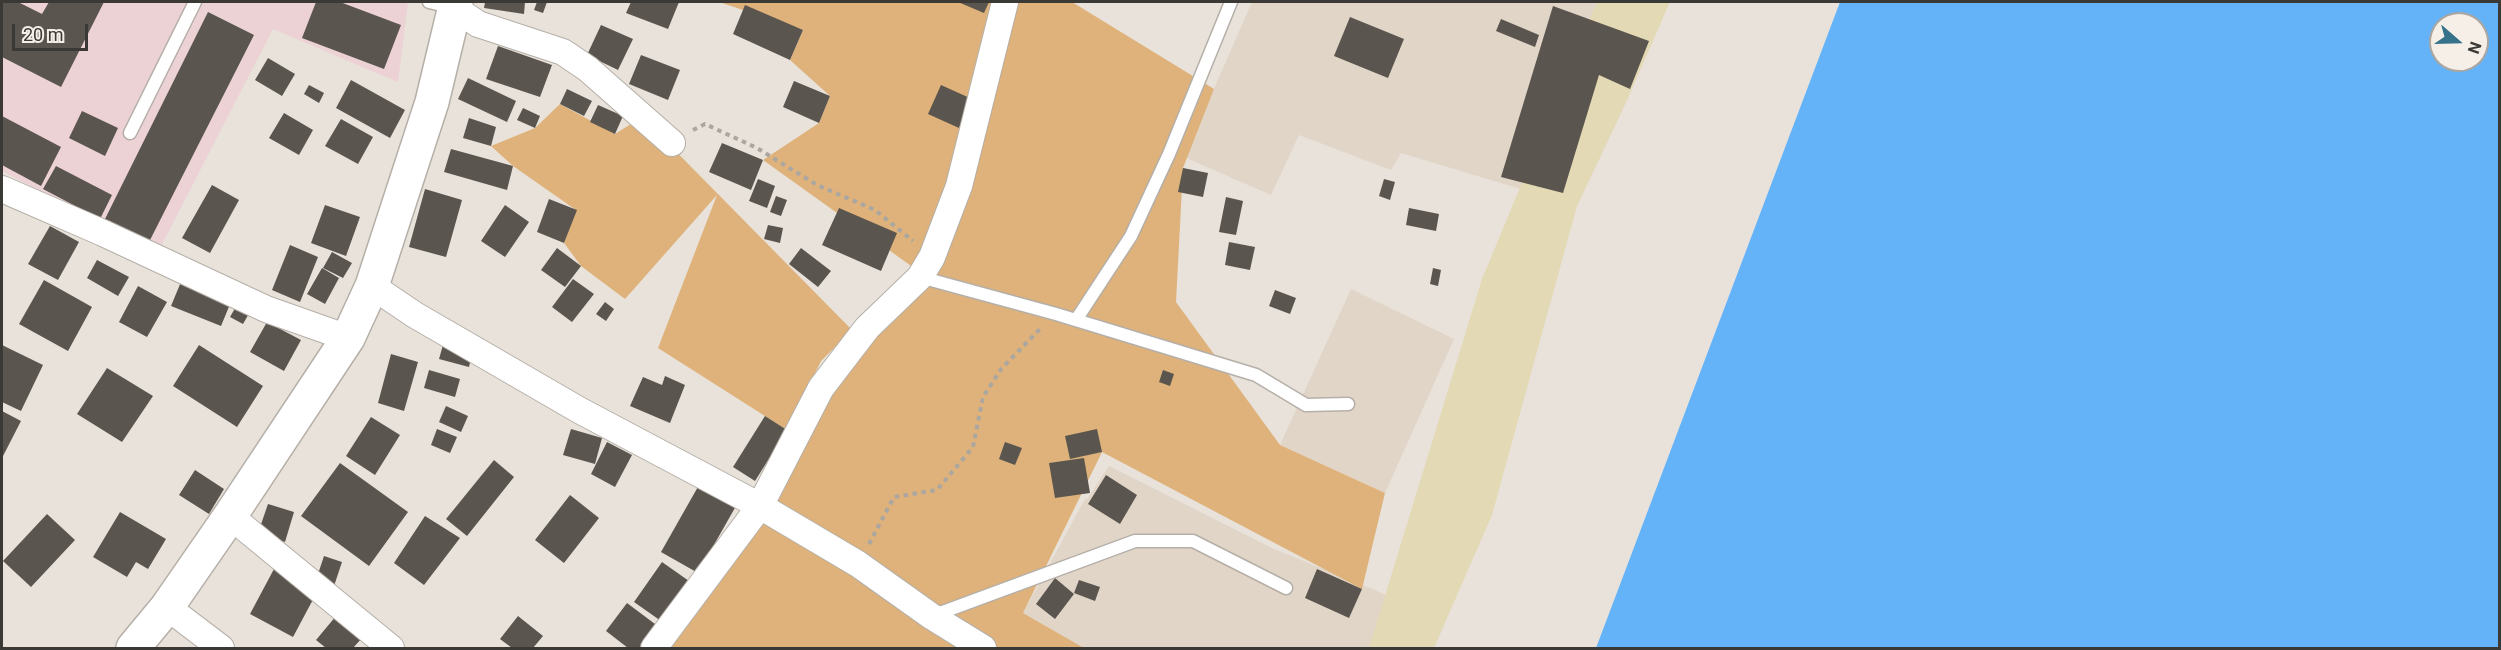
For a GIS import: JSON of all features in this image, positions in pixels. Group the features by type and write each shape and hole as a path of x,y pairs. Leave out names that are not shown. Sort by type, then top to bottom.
{"main road":[{"path":"134,648 167,607 230,516 348,338 372,286 432,102 447,4"}],"street":[{"path":"654,648 760,506 821,388 867,328 926,267 959,186 1005,2"},
{"path":"447,4 478,24 563,52 588,69 672,143"},
{"path":"2,189 266,309 348,338"},
{"path":"372,286 415,315 579,410 760,506 858,564 931,616 982,648"},
{"path":"230,516 391,648"},
{"path":"167,607 221,648"}],"lane":[{"path":"130,133 195,2"},
{"path":"1076,320 1131,236 1169,154 1231,2"},
{"path":"926,267 1056,314 1256,375 1306,405 1347,404"},
{"path":"931,616 1135,541 1193,541 1286,588"}],"path":[{"path":"672,143 705,124 757,148 817,185 875,210 926,267"},
{"path":"858,564 894,498 937,490 973,447 983,397 1001,369 1056,314"}],"shaded area":[{"path":"2,2 408,2 398,82 273,29 158,252 2,171"},
{"path":"719,2 1072,2 1214,89 1183,168 1176,302 1280,445 1385,493 1362,589 1102,452 1023,613 1084,648 642,648 760,506 914,268 763,160 819,123 830,96 790,60 803,30"},
{"path":"1252,2 1655,2 1628,98 1577,206 1401,153 1391,170 1299,135 1271,195 1184,157"},
{"path":"560,104 615,134 642,117 852,330 821,361 787,430 658,348 717,195 625,299 581,266 564,243 576,210 513,166 491,146 535,128"},
{"path":"1351,289 1454,339 1385,493 1280,445"},
{"path":"1109,466 1274,549 1375,590 1444,625 1434,648 1084,648 1023,613 1085,499 1088,498"}],"sand":[{"path":"1597,2 1670,2 1577,206 1492,515 1434,648 1369,648 1482,279"}],"water":[{"path":"1840,2 2499,2 2499,648 1596,648"}],"building":[{"path":"2,2 18,2 42,14 49,2 104,2 61,87 2,57"},
{"path":"316,2 340,2 401,25 384,69 302,38"},
{"path":"485,2 525,2 524,14 484,8"},
{"path":"537,2 547,2 543,13 534,10"},
{"path":"631,2 679,2 668,29 626,13"},
{"path":"958,2 989,2 984,13"},
{"path":"745,5 803,30 790,60 733,34"},
{"path":"1553,6 1649,41 1630,89 1599,75 1563,193 1501,177"},
{"path":"208,12 254,35 149,242 105,219"},
{"path":"1350,17 1404,39 1388,78 1334,56"},
{"path":"1501,19 1539,35 1535,47 1496,31"},
{"path":"601,25 633,39 618,70 587,55"},
{"path":"498,46 552,65 540,97 486,79"},
{"path":"641,55 680,70 668,100 629,84"},
{"path":"268,58 295,74 282,96 255,80"},
{"path":"468,78 516,101 507,122 458,99"},
{"path":"351,80 405,110 390,138 336,108"},
{"path":"794,81 830,96 819,123 783,107"},
{"path":"309,85 324,93 319,103 304,94"},
{"path":"941,85 972,99 959,128 928,114"},
{"path":"567,89 592,101 584,116 560,104"},
{"path":"598,105 623,116 615,134 590,122"},
{"path":"523,108 540,116 535,128 517,120"},
{"path":"82,111 118,128 105,156 69,138"},
{"path":"284,113 313,130 299,155 269,138"},
{"path":"2,116 61,147 41,186 2,165"},
{"path":"469,118 496,127 491,146 463,138"},
{"path":"341,119 373,137 358,164 325,146"},
{"path":"722,143 763,160 751,190 709,172"},
{"path":"451,149 513,166 507,190 444,172"},
{"path":"56,166 112,195 100,219 43,189"},
{"path":"1183,168 1208,173 1203,197 1178,192"},
{"path":"758,179 775,186 767,208 749,201"},
{"path":"1384,179 1395,182 1390,200 1379,196"},
{"path":"212,185 239,200 210,253 182,238"},
{"path":"425,189 462,200 446,257 409,247"},
{"path":"776,196 787,200 781,216 770,212"},
{"path":"1226,197 1243,201 1236,235 1219,232"},
{"path":"549,199 577,210 564,243 537,232"},
{"path":"325,205 360,217 346,256 311,243"},
{"path":"505,205 529,222 505,257 481,241"},
{"path":"839,208 897,233 881,271 822,245"},
{"path":"1409,208 1439,214 1436,231 1406,225"},
{"path":"768,225 783,228 780,243 764,239"},
{"path":"50,226 79,242 58,280 28,264"},
{"path":"1229,242 1255,247 1250,270 1225,265"},
{"path":"290,245 318,257 300,302 272,290"},
{"path":"557,248 581,266 565,287 541,270"},
{"path":"801,248 831,271 818,287 789,264"},
{"path":"332,252 352,263 343,278 323,268"},
{"path":"97,260 129,277 118,296 87,278"},
{"path":"322,268 339,278 325,304 307,294"},
{"path":"1433,268 1441,270 1438,286 1430,284"},
{"path":"183,277 233,297 221,326 171,306"},
{"path":"573,279 594,294 572,322 552,307"},
{"path":"44,280 92,307 68,351 19,324"},
{"path":"138,286 167,302 147,337 119,322"},
{"path":"1275,290 1296,298 1290,314 1269,306"},
{"path":"605,302 614,309 606,321 596,314"},
{"path":"238,303 251,310 243,324 230,317"},
{"path":"267,322 301,340 284,371 250,352"},
{"path":"2,345 43,365 21,411 2,402"},
{"path":"199,345 263,386 237,427 173,386"},
{"path":"443,345 472,353 469,367 439,359"},
{"path":"391,354 418,362 404,411 378,403"},
{"path":"107,368 153,396 122,442 77,414"},
{"path":"429,370 460,379 455,397 424,388"},
{"path":"1163,370 1174,374 1170,386 1159,382"},
{"path":"665,376 685,385 670,423 630,406 643,377 662,385"},
{"path":"446,406 468,416 461,432 439,422"},
{"path":"2,411 21,421 2,458"},
{"path":"765,416 787,430 755,481 733,467"},
{"path":"371,417 400,435 375,475 346,456"},
{"path":"437,429 457,437 450,453 431,445"},
{"path":"571,429 602,438 595,464 563,455"},
{"path":"1097,429 1102,452 1070,459 1065,436"},
{"path":"607,442 632,455 615,487 591,474"},
{"path":"1005,442 1022,448 1015,465 999,459"},
{"path":"1084,458 1090,493 1055,498 1049,463"},
{"path":"494,460 514,477 467,536 446,519"},
{"path":"340,463 408,512 369,566 301,516"},
{"path":"195,470 224,489 209,514 179,495"},
{"path":"1106,475 1137,495 1120,524 1088,504"},
{"path":"699,485 736,506 698,573 661,552"},
{"path":"570,495 599,518 564,563 535,540"},
{"path":"268,504 294,512 285,542 258,533"},
{"path":"120,512 166,539 148,569 136,562 127,577 93,557"},
{"path":"47,514 75,540 31,587 3,561"},
{"path":"425,516 460,538 424,585 394,563"},
{"path":"324,556 342,562 334,586 316,580"},
{"path":"662,562 689,581 661,621 634,602"},
{"path":"274,569 317,592 293,637 250,614"},
{"path":"1317,569 1362,589 1349,618 1305,598"},
{"path":"1055,578 1074,594 1055,619 1036,604"},
{"path":"1079,580 1100,587 1095,601 1074,593"},
{"path":"627,603 659,627 642,648 628,648 606,631"},
{"path":"336,616 362,638 353,648 326,648 316,640"},
{"path":"518,616 543,636 533,648 512,648 500,639"}]}
